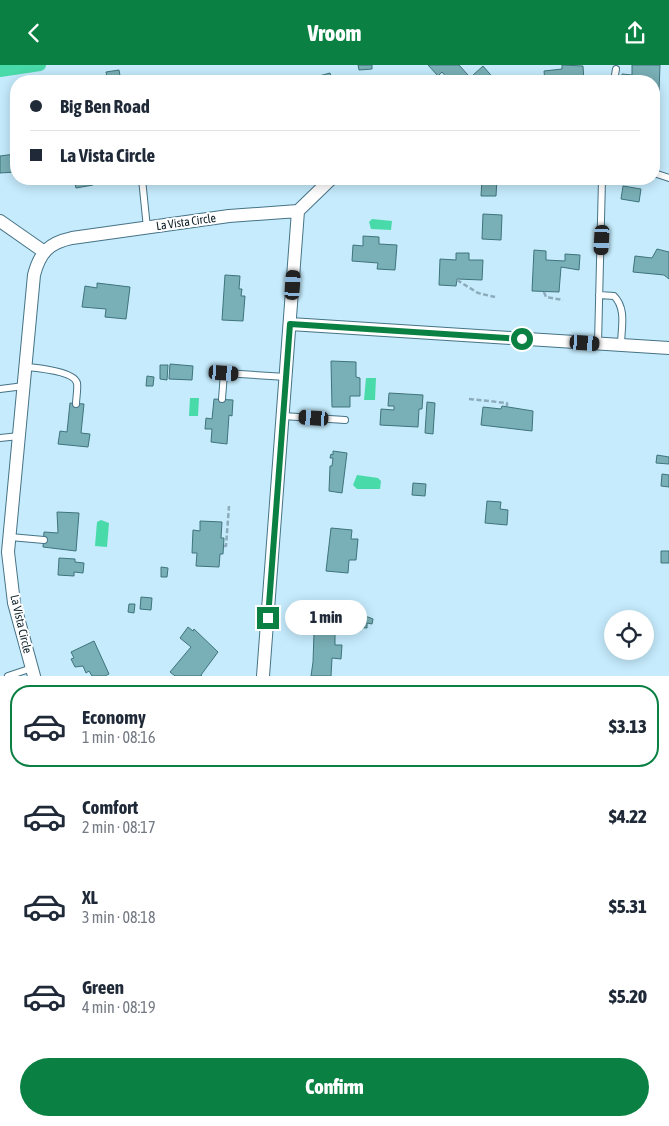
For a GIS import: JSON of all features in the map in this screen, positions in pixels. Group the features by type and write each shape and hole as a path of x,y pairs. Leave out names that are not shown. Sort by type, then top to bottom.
{"street":[{"path":"263,676 298,211 325,185"},
{"name":"La Vista Circle","path":"33,672 5,573 34,275 43,251 61,240 229,216 298,211"},
{"path":"0,221 43,251"},
{"path":"290,324 669,348"}],"lane":[{"path":"615,75 616,69"},
{"path":"143,185 147,228"},
{"path":"598,344 602,185"},
{"path":"599,295 614,296 621,306 623,316 621,345"},
{"path":"25,367 45,368 73,377 77,383 76,403"},
{"path":"222,399 224,373 286,377"},
{"path":"0,389 24,386"},
{"path":"283,416 344,420"},
{"path":"0,438 19,436"},
{"path":"10,537 44,540"},
{"path":"8,676 33,672"}],"path":[{"path":"456,280 478,293 495,297"},
{"path":"544,291 546,297 563,300"},
{"path":"469,399 507,403 507,406"},
{"path":"224,546 226,546 229,506"}],"shaded area":[{"path":"372,219 392,221 391,230 371,229 369,222"},
{"path":"366,378 376,378 375,400 364,400"},
{"path":"190,398 199,398 198,416 189,416"},
{"path":"357,475 378,478 381,481 380,489 357,489 353,485"},
{"path":"101,520 109,523 107,547 95,546 97,522"}],"building":[{"path":"358,65 372,65 372,69 359,70"},
{"path":"428,65 459,65 468,75 445,75 442,72 437,75"},
{"path":"562,65 583,66 584,75 544,75 544,71 562,69"},
{"path":"632,65 660,65 660,75 632,75"},
{"path":"483,66 491,75 473,75"},
{"path":"119,70 120,75 107,75 106,72"},
{"path":"10,155 10,172 0,173 0,156"},
{"path":"75,185 93,185 76,188"},
{"path":"482,185 497,185 496,196 481,196"},
{"path":"623,186 641,189 639,202 621,199"},
{"path":"483,214 502,215 501,240 482,239"},
{"path":"363,236 379,237 379,244 397,245 395,270 377,269 378,263 352,261 353,245 363,246"},
{"path":"657,249 669,252 669,279 664,275 633,272 635,256 652,258"},
{"path":"534,250 546,251 546,260 565,261 565,254 580,255 579,270 561,267 559,292 532,291"},
{"path":"456,253 469,253 469,260 483,260 482,280 457,279 456,286 439,285 440,259 456,260"},
{"path":"225,275 240,276 239,289 242,289 241,296 245,296 243,321 222,320"},
{"path":"97,283 130,287 126,319 105,317 106,309 82,307 85,286 97,288"},
{"path":"331,361 356,362 356,377 360,378 360,396 350,396 350,407 332,407"},
{"path":"170,364 193,366 192,380 169,379"},
{"path":"160,365 168,365 167,380 160,379"},
{"path":"147,376 154,377 153,386 146,386"},
{"path":"389,393 423,395 422,409 419,409 418,427 380,425 381,409 394,410 394,406 388,406"},
{"path":"214,399 233,400 232,416 229,415 227,444 211,442 212,429 205,429 206,418 212,419"},
{"path":"427,402 435,403 433,434 425,433"},
{"path":"70,403 84,404 81,433 90,434 88,447 58,444 60,431 67,432"},
{"path":"502,406 533,411 532,431 481,425 483,407 501,409"},
{"path":"333,451 347,453 342,493 329,491 330,466 332,466 333,458 330,458 331,454 333,455"},
{"path":"657,455 669,457 669,464 656,463"},
{"path":"662,474 669,475 669,487 661,486"},
{"path":"413,483 426,484 425,496 412,495"},
{"path":"487,501 501,502 500,509 508,510 507,525 485,523"},
{"path":"57,512 79,513 76,551 43,547 44,532 58,533"},
{"path":"200,521 222,522 223,554 220,554 219,567 196,566 197,553 192,553 193,530 200,531"},
{"path":"331,528 352,530 351,539 358,539 356,560 349,560 348,573 326,571"},
{"path":"661,551 669,551 669,563 661,563"},
{"path":"59,558 75,559 75,562 84,563 83,573 74,572 74,576 58,575"},
{"path":"161,567 168,568 167,577 161,577"},
{"path":"141,597 152,598 151,610 140,609"},
{"path":"129,604 135,604 134,613 128,612"},
{"path":"353,617 368,617 373,619 372,624 367,623 367,628 352,627"},
{"path":"188,627 193,631 194,629 218,652 202,676 175,676 170,672 191,647 180,638"},
{"path":"314,633 335,634 335,645 342,645 341,659 332,658 331,676 311,676"},
{"path":"94,641 109,674 105,676 92,676 89,671 86,673 83,666 75,667 71,659 74,658 71,652"}],"waterway":[{"path":"0,71 40,65"}],"route":[{"path":"268,618 290,324 522,339"}]}
